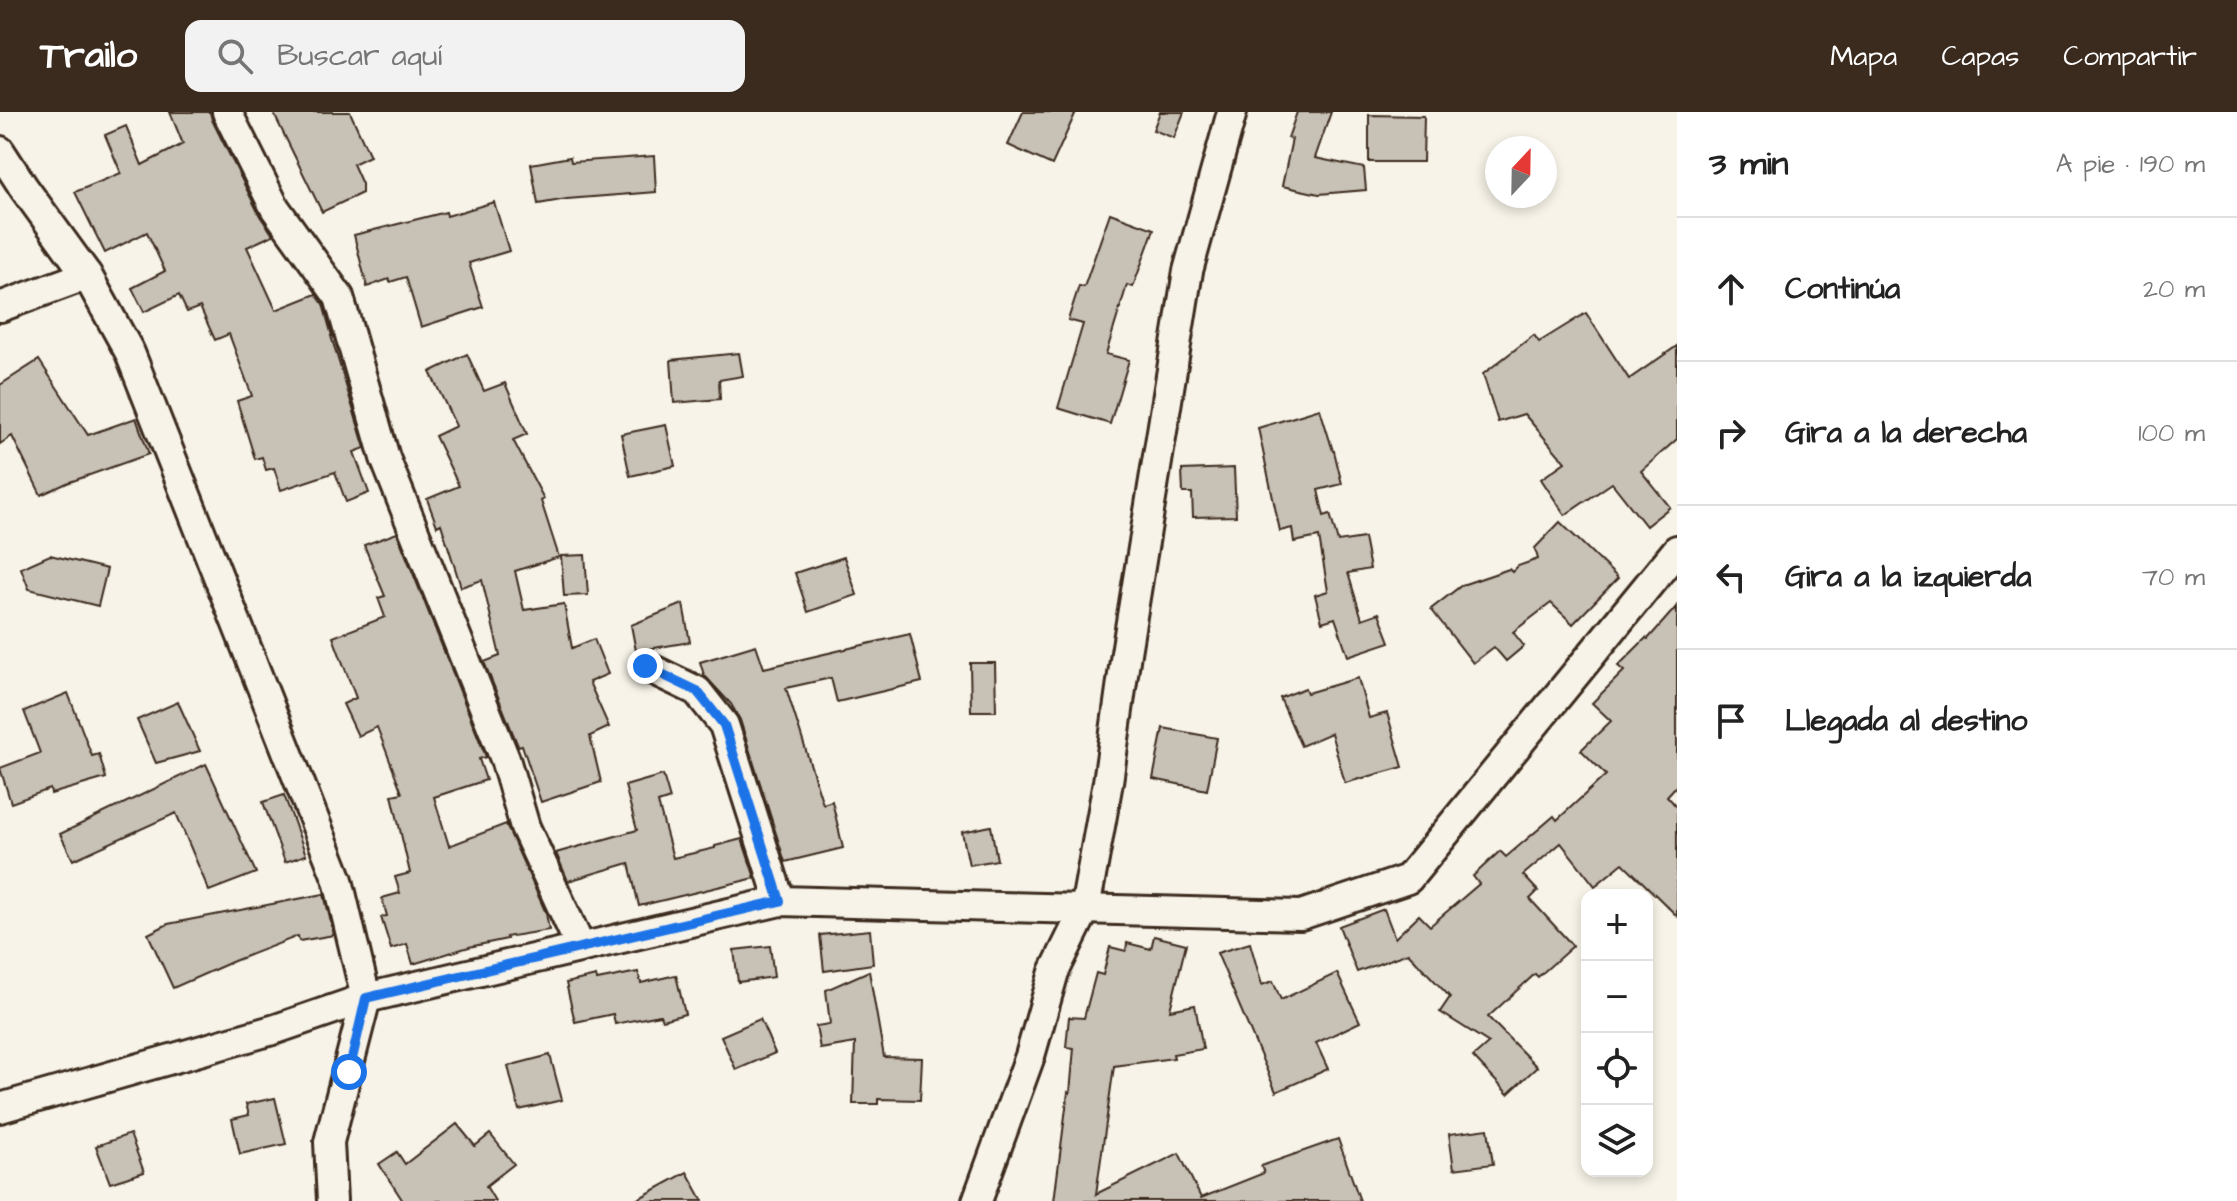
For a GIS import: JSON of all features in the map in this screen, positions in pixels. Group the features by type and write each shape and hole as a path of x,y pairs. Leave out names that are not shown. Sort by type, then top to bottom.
{"street":[{"path":"227,112 275,208 339,297 385,458 505,759 525,827 580,946"},
{"path":"977,1201 1030,1056 1054,972 1085,909 1108,782 1188,271 1232,112"},
{"path":"0,151 87,275 130,353 338,880 366,998 329,1142 332,1201"},
{"path":"0,307 87,275"},
{"path":"0,1108 276,1029 366,998 780,901 1301,915 1408,879 1677,550"},
{"path":"645,666 697,691 724,725 780,901"}],"building":[{"path":"170,112 210,112 260,216 273,235 247,247 276,310 316,294 323,304 365,448 354,452 369,493 346,502 335,472 281,490 274,468 266,470 262,457 255,459 237,401 252,396 229,334 215,340 200,307 187,312 179,295 144,312 132,288 165,271 147,232 105,253 75,192 121,173 105,135 126,126 142,165 183,144"},
{"path":"273,112 350,112 370,156 353,164 362,184 362,193 322,212"},
{"path":"1023,112 1076,112 1052,165 1008,145"},
{"path":"1160,112 1184,112 1174,138 1153,130"},
{"path":"1297,112 1331,112 1315,158 1364,168 1366,190 1319,194 1282,186 1292,139 1288,138"},
{"path":"1369,115 1424,116 1423,162 1369,162"},
{"path":"654,156 656,192 538,204 531,164 570,157 571,162"},
{"path":"494,202 509,251 469,263 483,307 421,327 406,277 367,287 354,235 446,212 447,216"},
{"path":"1110,213 1154,229 1133,287 1127,285 1106,354 1129,360 1110,424 1058,408 1083,324 1068,320 1079,286 1084,287"},
{"path":"1586,313 1629,379 1677,346 1677,439 1641,471 1670,507 1646,526 1612,483 1565,515 1541,479 1565,462 1524,414 1498,422 1483,374 1534,335 1539,342"},
{"path":"739,353 743,376 719,380 720,399 674,403 671,360"},
{"path":"467,354 484,391 505,383 527,434 513,440 544,499 541,501 559,557 515,571 524,610 564,604 572,648 594,639 608,674 589,682 609,727 590,736 601,782 541,802 522,745 518,746 484,662 500,656 482,580 461,587 441,524 437,526 427,499 459,486 435,436 456,426 430,372"},
{"path":"39,360 88,435 136,418 149,454 41,495 12,436 0,444 0,385"},
{"path":"1320,409 1342,484 1318,490 1324,516 1330,514 1338,542 1364,538 1370,569 1348,573 1362,619 1379,613 1390,642 1348,656 1335,618 1322,622 1315,595 1328,591 1319,537 1294,542 1292,528 1280,531 1258,428"},
{"path":"666,425 675,466 630,476 621,434"},
{"path":"1234,468 1236,516 1193,517 1192,493 1183,493 1182,470"},
{"path":"1560,522 1618,578 1573,624 1551,603 1513,632 1524,646 1506,661 1494,647 1473,663 1431,609 1462,585 1509,569 1512,572 1518,566 1538,559 1535,548"},
{"path":"397,533 486,757 479,759 486,780 434,797 449,846 506,824 546,913 549,930 506,937 413,964 407,944 391,949 381,917 387,916 382,898 400,893 395,877 410,873 392,795 402,793 377,727 358,736 343,704 356,698 333,637 385,617 378,598 385,596 364,545"},
{"path":"50,555 107,569 98,606 29,589 21,568"},
{"path":"585,555 588,595 564,596 561,556"},
{"path":"844,557 857,595 808,612 795,573"},
{"path":"683,604 690,642 636,651 631,625"},
{"path":"1677,606 1677,785 1667,796 1677,807 1677,916 1653,889 1623,863 1595,886 1561,843 1523,875 1538,891 1530,899 1573,946 1538,977 1535,974 1488,1017 1537,1067 1508,1094 1473,1057 1489,1043 1440,1012 1450,997 1408,953 1357,972 1339,926 1384,909 1395,938 1419,915 1430,926 1479,884 1473,876 1500,851 1506,857 1554,816 1557,820 1606,775 1581,750 1611,721 1592,703 1624,671 1618,666 1648,639"},
{"path":"910,634 922,682 837,702 831,678 786,688 823,804 832,801 843,848 785,862 740,720 731,704 704,675 700,662 756,645 764,668"},
{"path":"970,663 995,663 996,711 971,711"},
{"path":"1358,678 1369,718 1387,713 1403,767 1345,783 1331,733 1301,746 1280,698 1305,688 1307,693"},
{"path":"68,693 92,756 99,754 106,778 51,794 50,789 11,803 0,768 40,753 24,711"},
{"path":"178,702 200,751 156,763 137,720"},
{"path":"1163,728 1217,738 1207,790 1153,779"},
{"path":"206,764 256,873 209,891 176,813 73,860 60,834"},
{"path":"663,775 670,799 658,803 673,858 742,839 755,878 639,906 629,863 568,881 556,853 637,830 625,786"},
{"path":"284,795 306,855 285,862 263,802"},
{"path":"991,826 997,860 969,865 962,832"},
{"path":"324,894 334,935 299,941 298,936 173,988 148,934 168,924"},
{"path":"870,930 873,964 824,971 820,935"},
{"path":"1154,936 1186,944 1170,1010 1195,1005 1203,1049 1173,1054 1174,1058 1114,1066 1096,1194 1179,1153 1201,1198 1264,1173 1261,1166 1338,1139 1360,1201 1054,1201 1074,1048 1066,1047 1069,1017 1084,1018 1096,973 1103,975 1110,947 1126,951 1127,943 1151,949"},
{"path":"1250,943 1262,985 1273,981 1281,1000 1337,973 1360,1022 1316,1043 1328,1069 1276,1092 1217,953"},
{"path":"770,946 774,977 738,982 734,950"},
{"path":"869,971 884,1057 922,1058 920,1100 878,1099 878,1104 853,1104 855,1043 820,1049 816,1026 830,1024 826,990"},
{"path":"638,972 641,983 676,975 685,1014 662,1020 660,1015 615,1024 613,1014 575,1022 566,983"},
{"path":"760,1019 775,1053 736,1070 721,1036"},
{"path":"550,1055 562,1100 519,1110 508,1066"},
{"path":"275,1098 286,1144 240,1154 232,1119 249,1115 246,1104"},
{"path":"457,1124 475,1146 490,1134 514,1164 486,1186 495,1201 403,1201 379,1164 397,1152 405,1164"},
{"path":"1488,1129 1493,1164 1454,1169 1449,1134"},
{"path":"130,1134 144,1172 110,1183 96,1146"},
{"path":"687,1172 703,1201 634,1201"}],"route":[{"path":"349,1072 366,998 780,901 724,725 697,691 645,666"}]}
